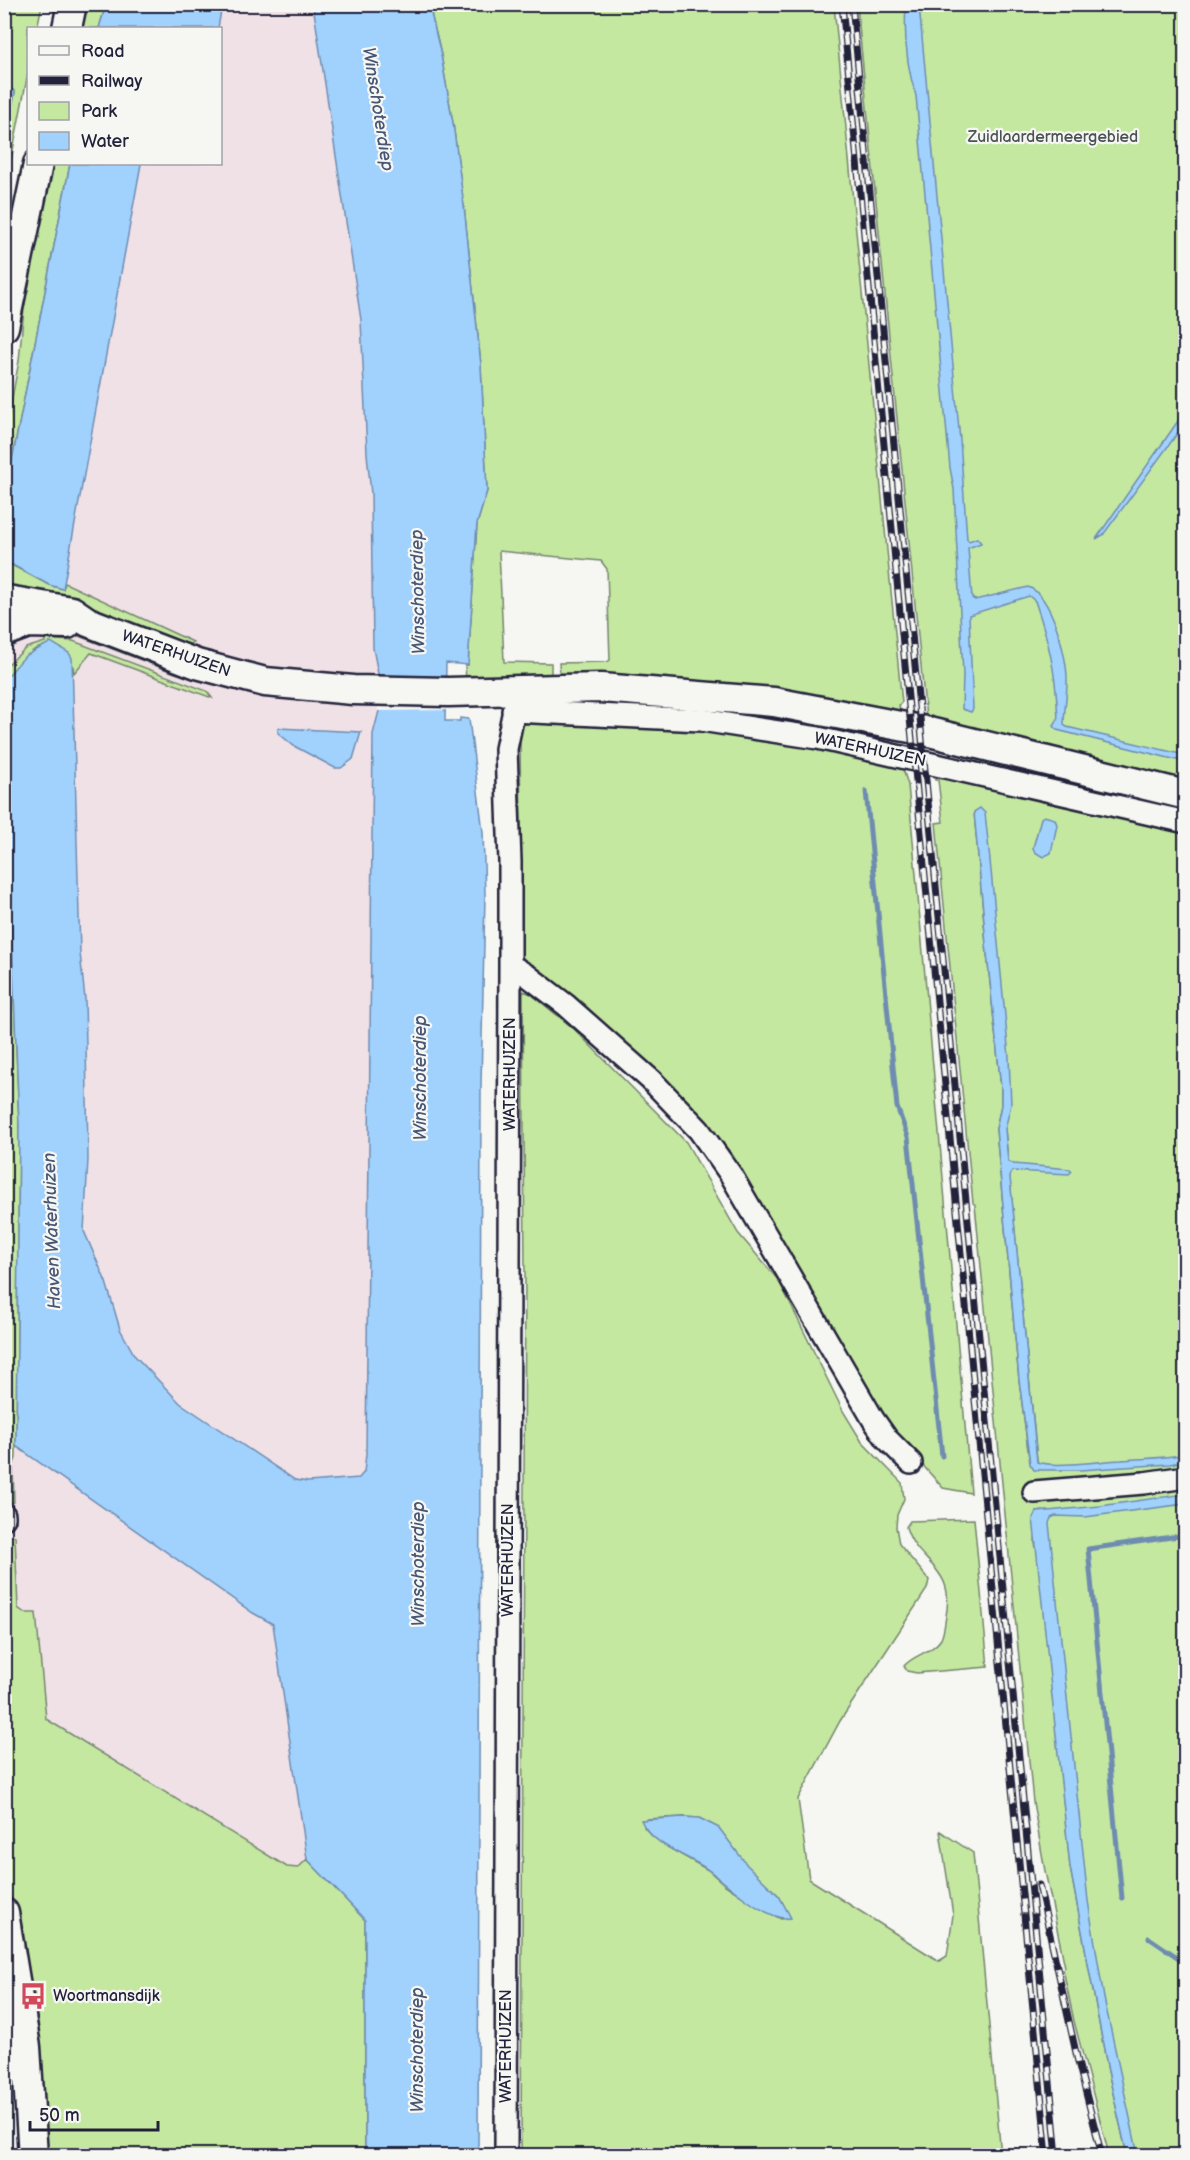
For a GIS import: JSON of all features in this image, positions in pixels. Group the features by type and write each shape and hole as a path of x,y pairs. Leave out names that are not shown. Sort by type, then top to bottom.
{"main road":[{"path":"67,27 72,4"},
{"path":"4,327 38,165"},
{"path":"4,632 9,619 6,597"},
{"name":"WATERHUIZEN","path":"6,597 72,611 88,622 196,664 242,677 302,686 448,692 515,701 601,688 774,702 921,730 1185,795"},
{"name":"WATERHUIZEN","path":"4,632 28,623 88,622"},
{"path":"4,1913 13,2016 26,2047 33,2156"}],"street":[{"name":"WATERHUIZEN","path":"506,2156 510,862 506,749 515,701 701,720 818,738 1185,822"},
{"path":"510,965 541,985 652,1081 699,1130 731,1174 876,1425 911,1463"},
{"path":"1034,1492 1144,1483 1185,1477"}],"shaded area":[{"path":"103,5 348,5 410,1273 318,1891 21,1715 10,1496 4,917 4,647 11,640 13,589 5,581 5,465 61,165 222,165 222,27 96,27"}],"green space":[{"path":"5,5 42,5 37,27 27,27 27,78 5,191 5,144 15,92 11,91 5,121"},
{"path":"83,5 106,5 99,27 78,27"},
{"path":"429,5 834,5 902,721 560,676 559,663 607,662 610,660 607,569 601,561 499,551 504,662 551,663 551,675 545,681 466,680 465,665 468,665 477,524 487,491 481,365 453,123"},
{"name":"Zuidlaardermeergebied","path":"857,5 1185,5 1185,2155 1133,2155 1085,1928 1043,1511 1037,1512 1035,1544 1038,1553 1070,1867 1108,2071 1127,2155 1109,2155 1074,2021 1045,1871 1033,1802 936,823 943,822 938,780 935,780 934,772 975,778 969,737 926,718","holes":["974,812 1010,1102 1005,1129 1038,1470 1029,1458 1019,1380 996,1129 1001,1105 1001,1088"]},
{"path":"48,165 70,165 5,496 5,435 19,361 24,308"},
{"path":"4,561 49,585 63,589 65,583 193,642 185,648 13,588 5,581"},
{"path":"43,629 62,630 101,638 196,674 207,683 71,633 35,634 20,641 5,653 5,647 13,640"},
{"path":"45,639 73,641 207,691 212,698 91,653 74,673 67,652 46,645 34,650 5,679 5,667 26,648 45,642"},
{"path":"533,719 662,724 833,751 898,765 903,769 908,785 971,1493 943,1488 888,1426 732,1154 674,1093 530,968 522,956 520,736 523,725"},
{"path":"4,826 8,836 19,1125 16,1458 13,1466 14,1502 8,1503 4,1137"},
{"path":"523,991 531,994 574,1029 686,1142 738,1233 779,1281 843,1411 862,1442 902,1483 904,1499 897,1515 896,1527 899,1544 929,1580 927,1589 840,1721 798,1799 809,1879 939,1961 947,1956 953,1915 940,1831 973,1853 1001,2155 521,2156 525,1273","holes":["699,1818 719,1828 746,1865 779,1896 790,1918 781,1919 757,1906 725,1885 708,1870 664,1845 644,1827 647,1819"]},
{"path":"974,1519 988,1667 917,1673 907,1671 904,1666 908,1662 933,1647 941,1639 948,1599 941,1575 918,1550 906,1527 910,1521"},
{"path":"9,1535 15,1536 18,1608 25,1613 36,1613 46,1719 287,1867 298,1868 307,1859 365,1920 365,2155 46,2155 37,2047 41,2046 32,1982 27,1982 5,1868 4,1542 9,1542"}],"water":[{"path":"106,4 222,5 218,27 99,27"},
{"path":"313,5 429,5 453,123 481,365 487,491 477,524 468,665 446,663 445,721 469,719 483,832 485,895 481,1084 478,2155 365,2155 365,1920 307,1859 273,1624 253,1613 16,1446 19,1125 8,836 5,832 5,679 25,656 51,642 69,653 72,658 80,953 85,999 88,1159 84,1231 106,1282 120,1329 135,1356 180,1403 295,1480 308,1482 359,1478 364,1472 373,734 379,711 379,679 373,648 371,494 361,320"},
{"path":"906,5 919,5 960,440 967,539 969,541 977,538 981,543 968,548 972,598 975,600 1028,587 1037,592 1057,628 1065,658 1067,682 1064,725 1185,755 1185,762 1057,730 1054,726 1058,713 1055,679 1050,654 1035,601 1029,596 969,615 973,709 971,712 962,709 963,675 954,489 950,468 916,96 907,51"},
{"path":"12,89 15,92 5,144 5,121"},
{"path":"70,165 141,165 63,589 49,585 5,561 5,496"},
{"path":"1185,411 1185,423 1103,535 1096,539"},
{"path":"278,728 361,732 353,759 341,768 335,768 294,746 278,733"},
{"path":"980,808 985,813 1009,1057 1011,1105 1005,1129 1008,1161 1014,1164 1072,1171 1069,1174 1012,1171 1010,1177 1037,1462 1078,1464 1185,1454 1184,1461 1080,1470 1034,1470 1030,1464 1019,1380 996,1129 1001,1105 1001,1088 974,812"},
{"path":"1044,816 1055,819 1057,825 1051,853 1043,857 1033,848 1041,818"},
{"path":"1185,1494 1185,1504 1085,1517 1055,1516 1049,1523 1088,1901 1104,1998 1138,2155 1127,2155 1108,2071 1070,1867 1033,1518 1037,1512"},
{"path":"699,1818 719,1828 747,1865 779,1896 791,1918 781,1918 759,1908 707,1869 661,1843 646,1829 641,1820"}],"pier":[{"path":"378,678 448,679 448,710 378,711"}],"waterway":[{"path":"866,791 897,1107 908,1137 942,1456"},
{"path":"1122,1898 1088,1549 1186,1535"},
{"path":"1149,1938 1186,1963"}],"railway":[{"path":"842,4 1047,2156"},
{"path":"852,4 1057,2156"},
{"path":"1039,1885 1078,2062 1102,2156"}],"place":[{"name":"Woortmansdijk","path":"33,1996"}],"water label":[{"name":"Winschoterdiep","path":"378,109"},
{"name":"Winschoterdiep","path":"418,592"},
{"name":"Winschoterdiep","path":"420,1078"},
{"name":"Haven Waterhuizen","path":"52,1231"},
{"name":"Winschoterdiep","path":"418,1564"},
{"name":"Winschoterdiep","path":"417,2050"}]}
